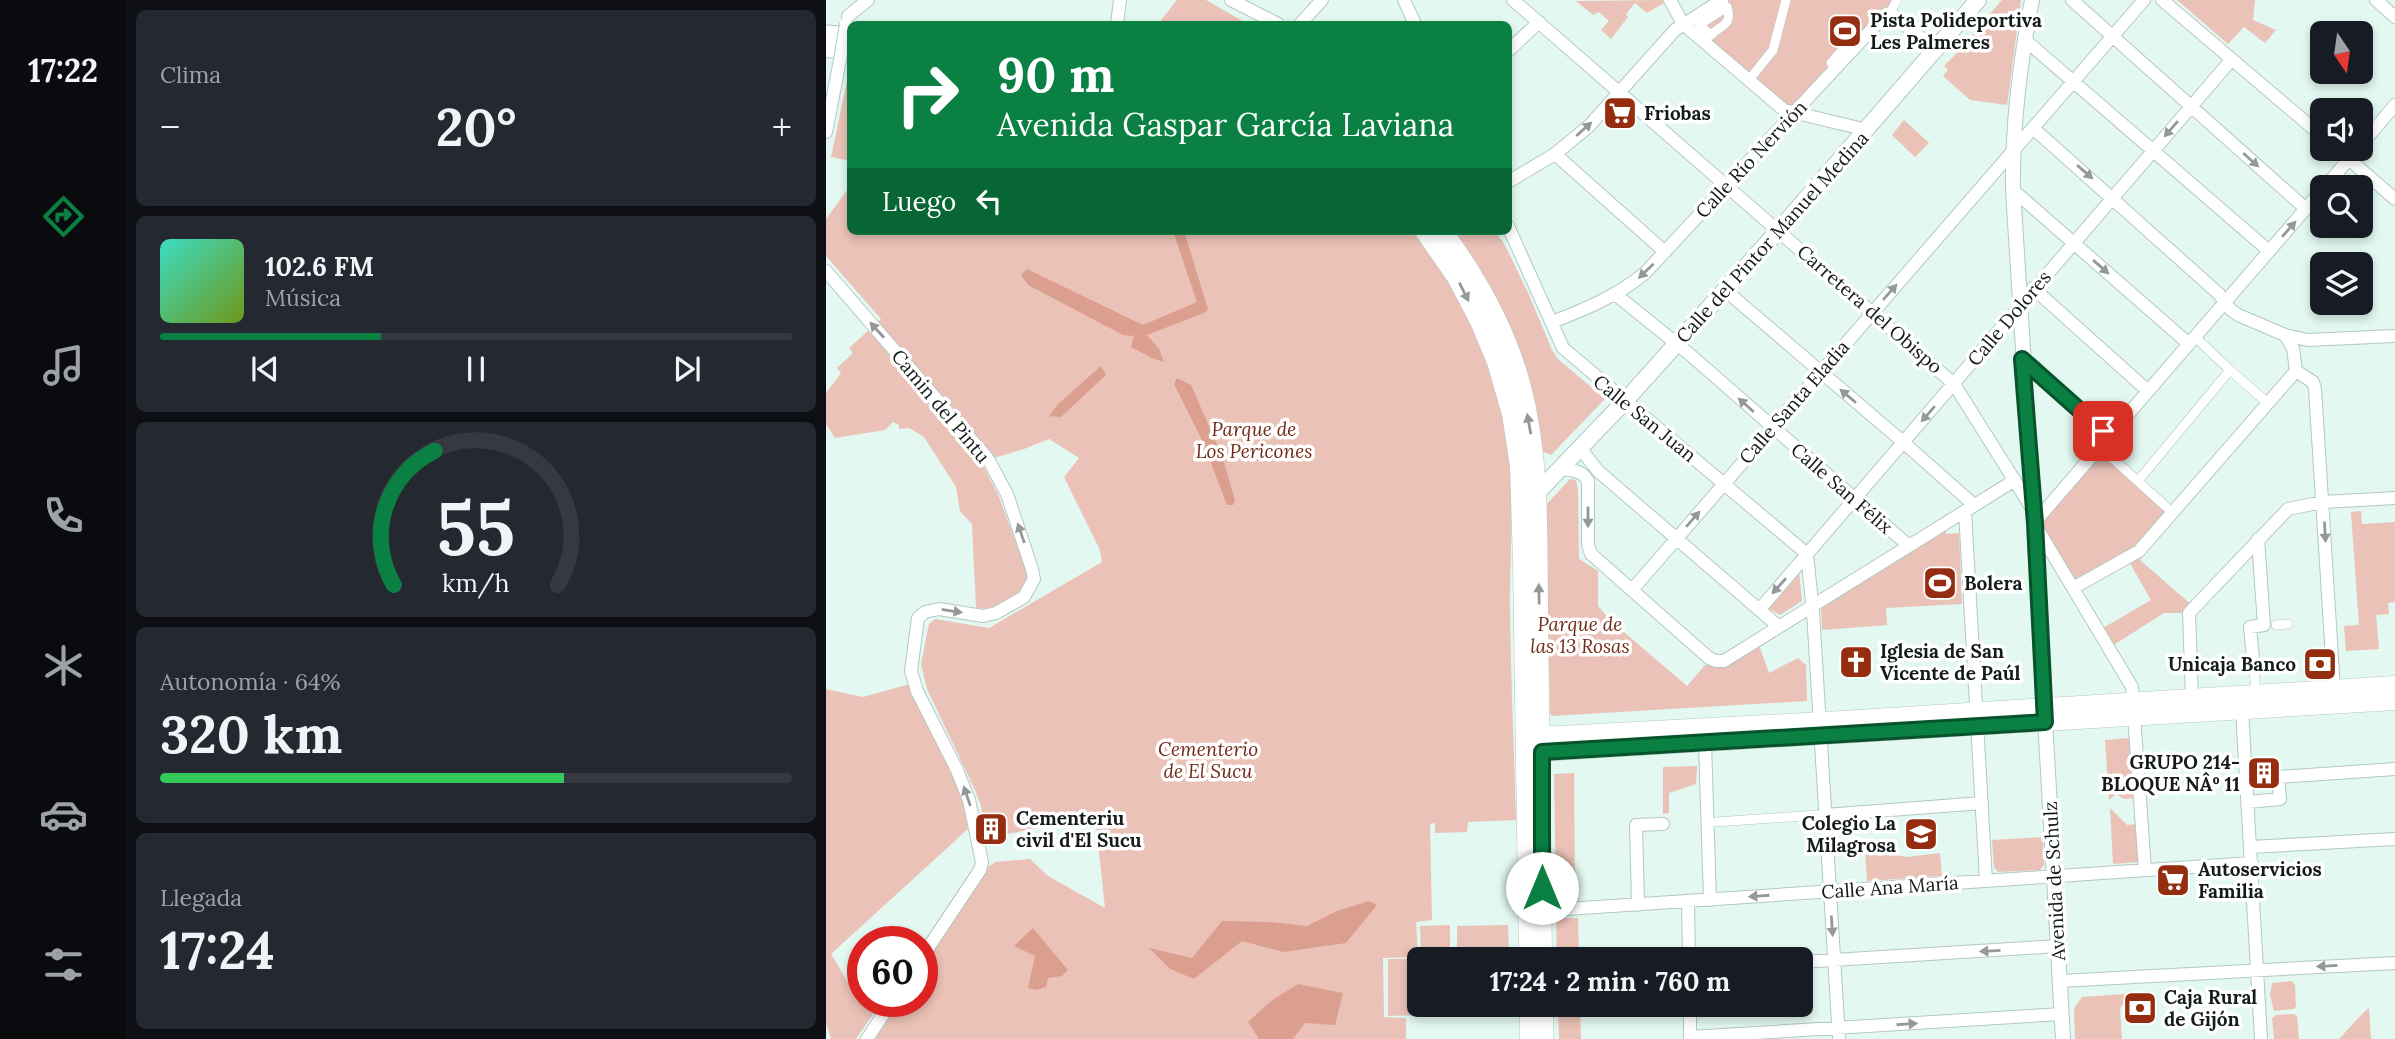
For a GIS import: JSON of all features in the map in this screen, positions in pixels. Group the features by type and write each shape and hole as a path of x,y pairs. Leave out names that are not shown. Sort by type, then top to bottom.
{"highway":[{"path":"826,36 847,28"}],"main road":[{"name":"Calle del Pintor Manuel Medina","path":"1521,519 1524,509 1537,491 1625,401 1779,230 1978,0"},
{"path":"826,26 847,27"},
{"path":"826,49 847,51"},
{"path":"1438,235 1496,362 1511,414 1519,466 1533,744"},
{"path":"1440,235 1473,274 1508,344 1522,387 1535,459 1535,911 1541,947"},
{"path":"1535,459 1548,469 1560,469"},
{"path":"2134,709 2192,698 2395,685"},
{"path":"1533,744 2134,709 2242,710 2395,701"},
{"path":"1533,744 1704,743 1820,729"},
{"path":"1530,947 1535,911"},
{"path":"1529,1017 1529,1039"},
{"path":"1544,1017 1544,1039"}],"street":[{"path":"849,21 851,0"},
{"path":"853,21 868,0"},
{"path":"1117,21 1120,0"},
{"path":"1232,0 1272,21"},
{"path":"1303,21 1322,0"},
{"path":"1404,0 1414,21"},
{"name":"Carretera del Obispo","path":"1513,0 1954,384 2015,480 2073,588 2132,687 2145,870"},
{"path":"1670,0 1683,24 1784,110 1867,130"},
{"path":"1753,75 1773,50 1786,0"},
{"path":"1898,0 1889,13 1936,50"},
{"name":"Avenida de Schulz","path":"2032,0 2024,39 2012,153 2013,190 2063,1039"},
{"path":"2072,0 2306,209"},
{"name":"Calle Santa Eladia","path":"1632,590 2144,0"},
{"path":"2162,0 2310,126"},
{"path":"2375,0 2395,17"},
{"path":"1512,180 1555,154 1589,126 1675,30 1725,4"},
{"name":"Calle Río Nervión","path":"1552,322 1584,310 1627,288 1645,273 1792,113 1889,13"},
{"path":"1512,47 1539,22"},
{"path":"826,132 847,35"},
{"path":"2024,39 2269,251"},
{"path":"1831,64 1846,46"},
{"name":"Calle Dolores","path":"1760,609 2232,59"},
{"path":"2373,131 2395,105"},
{"path":"2033,128 2219,293 2230,309 2284,335 2308,340"},
{"path":"1555,154 1665,252"},
{"path":"2336,175 2347,161"},
{"path":"2351,161 2395,199"},
{"path":"2013,190 2263,399"},
{"path":"2034,517 2109,437 2310,205"},
{"name":"Calle San Juan","path":"1508,235 1520,254"},
{"name":"Calle San Juan","path":"1512,235 1563,348 1807,554"},
{"name":"Camin del Pintu","path":"826,271 988,459 1007,494 1034,579 1024,597 996,613 983,616 939,609 925,612 918,618 911,671 917,691 969,800 982,862 938,933"},
{"path":"2034,288 2148,391"},
{"path":"1725,289 1903,442 1969,508 1986,881"},
{"name":"Calle San Félix","path":"1615,294 1909,546"},
{"path":"2073,588 2139,551 2296,371 2293,348 2284,335"},
{"path":"2293,348 2308,340 2395,336"},
{"path":"2022,359 2109,437"},
{"path":"2138,481 2230,370"},
{"path":"2296,371 2313,382 2315,389 2334,689"},
{"path":"2100,447 2173,513"},
{"path":"1580,448 1598,471 1778,626"},
{"path":"1560,469 1575,470 1585,475 1588,481"},
{"path":"1598,471 1591,473 1588,481 1588,545 1591,554 1709,658 1716,661 1724,661 2015,480"},
{"path":"2192,698 2189,613 2288,509 2323,502 2395,498"},
{"path":"2256,694 2250,626 2276,625 2258,539"},
{"path":"1807,554 1820,729 1822,815 1839,1033"},
{"path":"2261,1039 2242,710 2249,702 2297,697 2305,691"},
{"path":"1704,743 1710,900"},
{"path":"2248,802 2280,799 2278,777 2395,769"},
{"path":"1716,822 1982,803"},
{"path":"1638,905 1636,825 1663,824"},
{"path":"2251,848 2395,839"},
{"name":"Calle Ana María","path":"1535,911 2252,863"},
{"path":"1688,901 1689,947"},
{"path":"1813,961 2058,946"},
{"path":"2060,981 2395,962"},
{"path":"1690,1017 1690,1038 1839,1033 2062,1014"},
{"path":"867,1039 881,1017"}],"green space":[{"path":"1177,0 1206,0 1243,21 1160,21"},
{"path":"1662,0 1664,3 1647,13 1635,3 1611,39 1601,30 1609,21 1599,12 1593,15 1576,1"},
{"path":"1722,0 1897,0 1792,113 1683,24"},
{"path":"2002,0 2021,0 2007,105 1970,100 1943,76 1948,70 1944,66 1970,43 1974,32"},
{"path":"2177,0 2255,0 2253,20 2276,30 2265,43 2244,27 2228,44"},
{"path":"847,80 847,160 831,157"},
{"path":"1904,120 1929,143 1915,157 1892,135"},
{"name":"Parque de Los Pericones","path":"847,190 847,235 1414,235 1431,255 1464,309 1489,366 1498,396 1509,458 1512,496 1510,638 1516,820 1468,822 1467,832 1435,833 1435,823 1430,824 1432,920 1416,922 1417,947 1407,947 1407,957 1383,958 1384,1017 1406,1018 1406,1039 871,1039 885,1017 938,1017 938,938 983,871 995,862 1030,859 1048,876 1105,908 1096,824 1077,828 1074,821 987,838 975,790 927,689 921,664 929,624 935,619 989,628 1102,562 1100,550 1064,477 1079,458 1049,439 981,462 998,494 1028,576 1015,597 1000,605 976,608 972,524 960,511 956,487 924,437 909,428 899,429 899,425 893,422 885,430 835,438 826,424 826,393 841,373 837,368 853,353 849,348 881,319 826,256 826,219"},
{"path":"1457,235 1498,235 1529,295 1552,350 1558,359 1605,399 1551,455 1542,451 1494,296"},
{"path":"2100,447 2173,513 2139,551 2143,556 2140,560 2194,607 2189,613 2164,613 2109,648 2098,631 2151,600 2127,558 2073,588 2034,523"},
{"name":"Parque de las 13 Rosas","path":"1570,479 1576,480 1578,490 1579,559 1598,571 1598,606 1611,621 1687,686 1705,665 1722,667 1759,645 1769,673 1798,658 1806,665 1807,701 1552,716 1546,505"},
{"path":"2361,511 2362,524 2395,522 2395,602 2388,603 2389,614 2376,615 2379,649 2346,651 2344,626 2359,625 2351,512"},
{"path":"1946,527 1946,534 1959,533 1962,604 1886,608 1887,625 1822,630 1821,605"},
{"path":"1799,572 1802,601 1780,615 1769,609 1770,605"},
{"path":"910,684 952,772 968,829 862,926 847,926 847,939 831,954 847,981 847,1017 871,1017 856,1039 831,1039 826,1023 826,689 863,697"},
{"path":"2129,738 2134,798 2124,799 2116,794 2109,800 2105,740"},
{"path":"1697,766 1696,784 1669,793 1669,813 1663,814 1663,767"},
{"path":"1574,773 1575,897 1556,898 1554,774"},
{"path":"2110,808 2127,825 2137,824 2139,862 2113,864"},
{"path":"2043,837 2044,865 2040,870 1998,872 1994,867 1992,840"},
{"path":"1865,850 1907,857 1940,853 1942,876 1867,881"},
{"path":"1556,918 1578,918 1579,947 1557,947"},
{"path":"1450,925 1450,947 1421,947 1420,926"},
{"path":"1508,925 1509,947 1457,947 1457,926"},
{"path":"1388,959 1407,959 1407,1015 1388,1016"},
{"path":"2292,981 2295,985 2296,1006 2294,1009 2274,1011 2270,995 2272,983"},
{"path":"2124,994 2125,1001 2120,1008 2122,1039 2075,1039 2074,1008 2082,997"},
{"path":"2369,1008 2371,1039 2339,1039 2364,1012"},
{"path":"2276,1015 2297,1016 2299,1039 2274,1039 2272,1018"},
{"path":"1558,1017 1580,1017 1581,1039 1559,1039"}],"shaded area":[{"path":"1174,235 1185,235 1208,309 1204,313 1147,335 1159,349 1164,362 1131,347 1134,336 1123,335 1028,285 1021,275 1027,269 1143,325 1197,302"},
{"path":"1101,366 1106,375 1061,417 1049,416 1058,404"},
{"path":"1177,378 1191,385 1222,456 1235,500 1233,505 1227,505 1202,440 1174,384"},
{"path":"1369,901 1377,905 1346,943 1283,952 1242,941 1194,979 1170,969 1149,948 1192,958 1222,921 1307,926 1337,911"},
{"path":"1033,928 1068,970 1062,976 1048,978 1046,987 1035,990 1028,988 1035,956 1014,946"},
{"path":"1298,984 1343,993 1335,1025 1305,1023 1293,1039 1259,1039 1248,1022 1271,1001"}],"place":[{"name":"Pista Polideportiva Les Palmeres","path":"1845,31"},
{"name":"Friobas","path":"1620,113"},
{"name":"Bolera","path":"1940,583"},
{"name":"Iglesia de San Vicente de Paúl","path":"1856,662"},
{"name":"Unicaja Banco","path":"2320,664"},
{"name":"GRUPO 214- BLOQUE NÂº 11","path":"2264,773"},
{"name":"Cementeriu civil d'El Sucu","path":"991,829"},
{"name":"Colegio La Milagrosa","path":"1921,834"},
{"name":"Autoservicios Familia","path":"2173,880"},
{"name":"Caja Rural de Gijón","path":"2140,1008"}],"route":[{"path":"1542,888 1542,752 2045,722 2035,523 2022,359 2103,431"}],"park label":[{"name":"Cementerio de El Sucu","path":"1208,760"}]}
